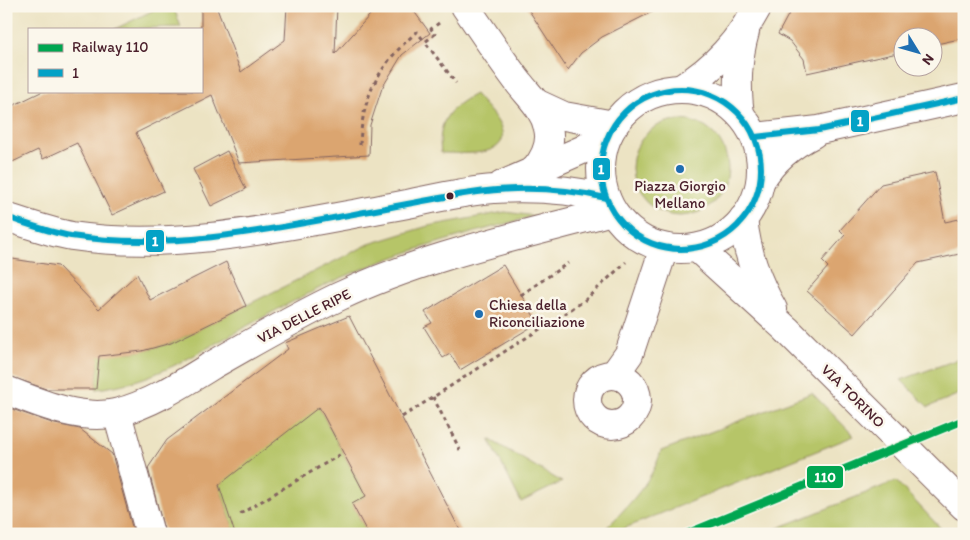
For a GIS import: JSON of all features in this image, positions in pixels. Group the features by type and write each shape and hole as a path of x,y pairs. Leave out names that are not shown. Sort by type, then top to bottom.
{"main road":[{"path":"466,6 520,84 538,104 546,118 550,141 544,157 535,170"},
{"path":"682,88 714,66 752,18"},
{"path":"740,114 737,92 738,55 752,18"},
{"path":"609,204 601,169 602,154 612,129 626,111 641,100 660,91 682,88 704,92 717,97 740,114 756,138 761,158 761,180"},
{"path":"756,138 818,130 964,98"},
{"path":"538,104 564,116 612,129"},
{"path":"493,189 584,149 612,129"},
{"path":"6,217 70,235 122,241 204,238 493,189 553,190 586,193 609,204 634,235 656,245 697,248 723,238 743,219 752,208 761,180 772,164 789,148 818,130"},
{"name":"VIA DELLE RIPE","path":"6,390 45,404 87,414 117,413 183,383 296,318 364,285 609,204"},
{"name":"VIA TORINO","path":"743,219 746,246 754,272 786,329"},
{"path":"624,370 656,245"},
{"name":"VIA TORINO","path":"697,248 786,329 964,506"},
{"path":"117,413 150,534"}],"path":[{"path":"425,42 435,34 433,28"},
{"path":"360,146 362,118 372,88 391,56 417,32 456,83"},
{"path":"402,418 584,301 656,245"},
{"path":"521,295 568,263"},
{"path":"433,397 460,450"},
{"path":"240,514 343,453"}],"green space":[{"path":"162,6 173,6 181,27 148,28 117,28"},
{"path":"475,94 500,126 502,137 499,144 492,149 482,152 441,153 441,133 446,118 458,105"},
{"path":"680,120 698,124 714,134 724,150 728,168 724,186 714,202 698,212 680,216 662,212 646,202 636,186 632,168 636,150 646,134 662,124"},
{"path":"505,212 535,216 455,238 377,263 301,297 165,370 132,382 96,389 97,348 117,352 134,352 171,343 369,244 428,226"},
{"path":"964,357 964,392 928,407 901,380"},
{"path":"812,393 854,436 610,534 601,534 644,485 657,463 661,451"},
{"path":"315,400 366,496 352,504 368,534 235,534 219,485"},
{"path":"489,439 562,482 521,502"},
{"path":"896,481 946,534 763,534"}],"building":[{"path":"201,6 216,6 241,72 285,40 287,6 337,6 335,54 378,6 410,6 430,33 402,55 382,88 370,125 369,155 239,163 212,95 136,133 164,191 112,215 77,143 43,159 38,150 6,165 6,109 41,92 202,92"},
{"path":"526,6 664,6 602,37 581,53 568,70"},
{"path":"793,6 964,6 964,38 942,43 942,28 892,28 892,54 807,73 804,59 790,41 778,34"},
{"path":"227,151 246,189 211,206 193,169"},
{"path":"935,172 945,222 964,218 964,253 918,263 855,334 807,291 828,267 822,261 845,235 840,230 881,184"},
{"path":"6,258 58,266 99,309 137,274 150,300 226,262 246,306 171,343 142,351 99,356 96,389 46,389 6,375"},
{"name":"Chiesa della Riconciliazione","path":"503,265 538,323 460,370 450,354 443,358 424,327 432,323 425,312"},
{"path":"349,316 462,534 368,534 352,504 366,496 319,407 219,485 235,534 165,534 148,468 167,440 288,349 285,343"},
{"path":"6,407 55,424 80,429 112,454 134,534 6,534"}],"rail line":[{"name":"110","path":"686,534 964,420"}],"transit line":[{"name":"1","path":"681,89 712,95 732,107 743,118 755,138 761,169 755,200 743,220 732,231 712,243 681,249 650,243 630,231 619,220 607,200 601,169 607,138 619,118 630,107 650,95 681,89"},
{"name":"1","path":"755,137 819,130 964,98"},
{"name":"1","path":"6,217 71,236 110,240 150,241 229,235 308,223 443,197 495,190 548,189 606,198"}],"place":[{"name":"Piazza Giorgio Mellano","path":"680,169"},
{"name":"Chiesa della Riconciliazione","path":"479,314"}]}
